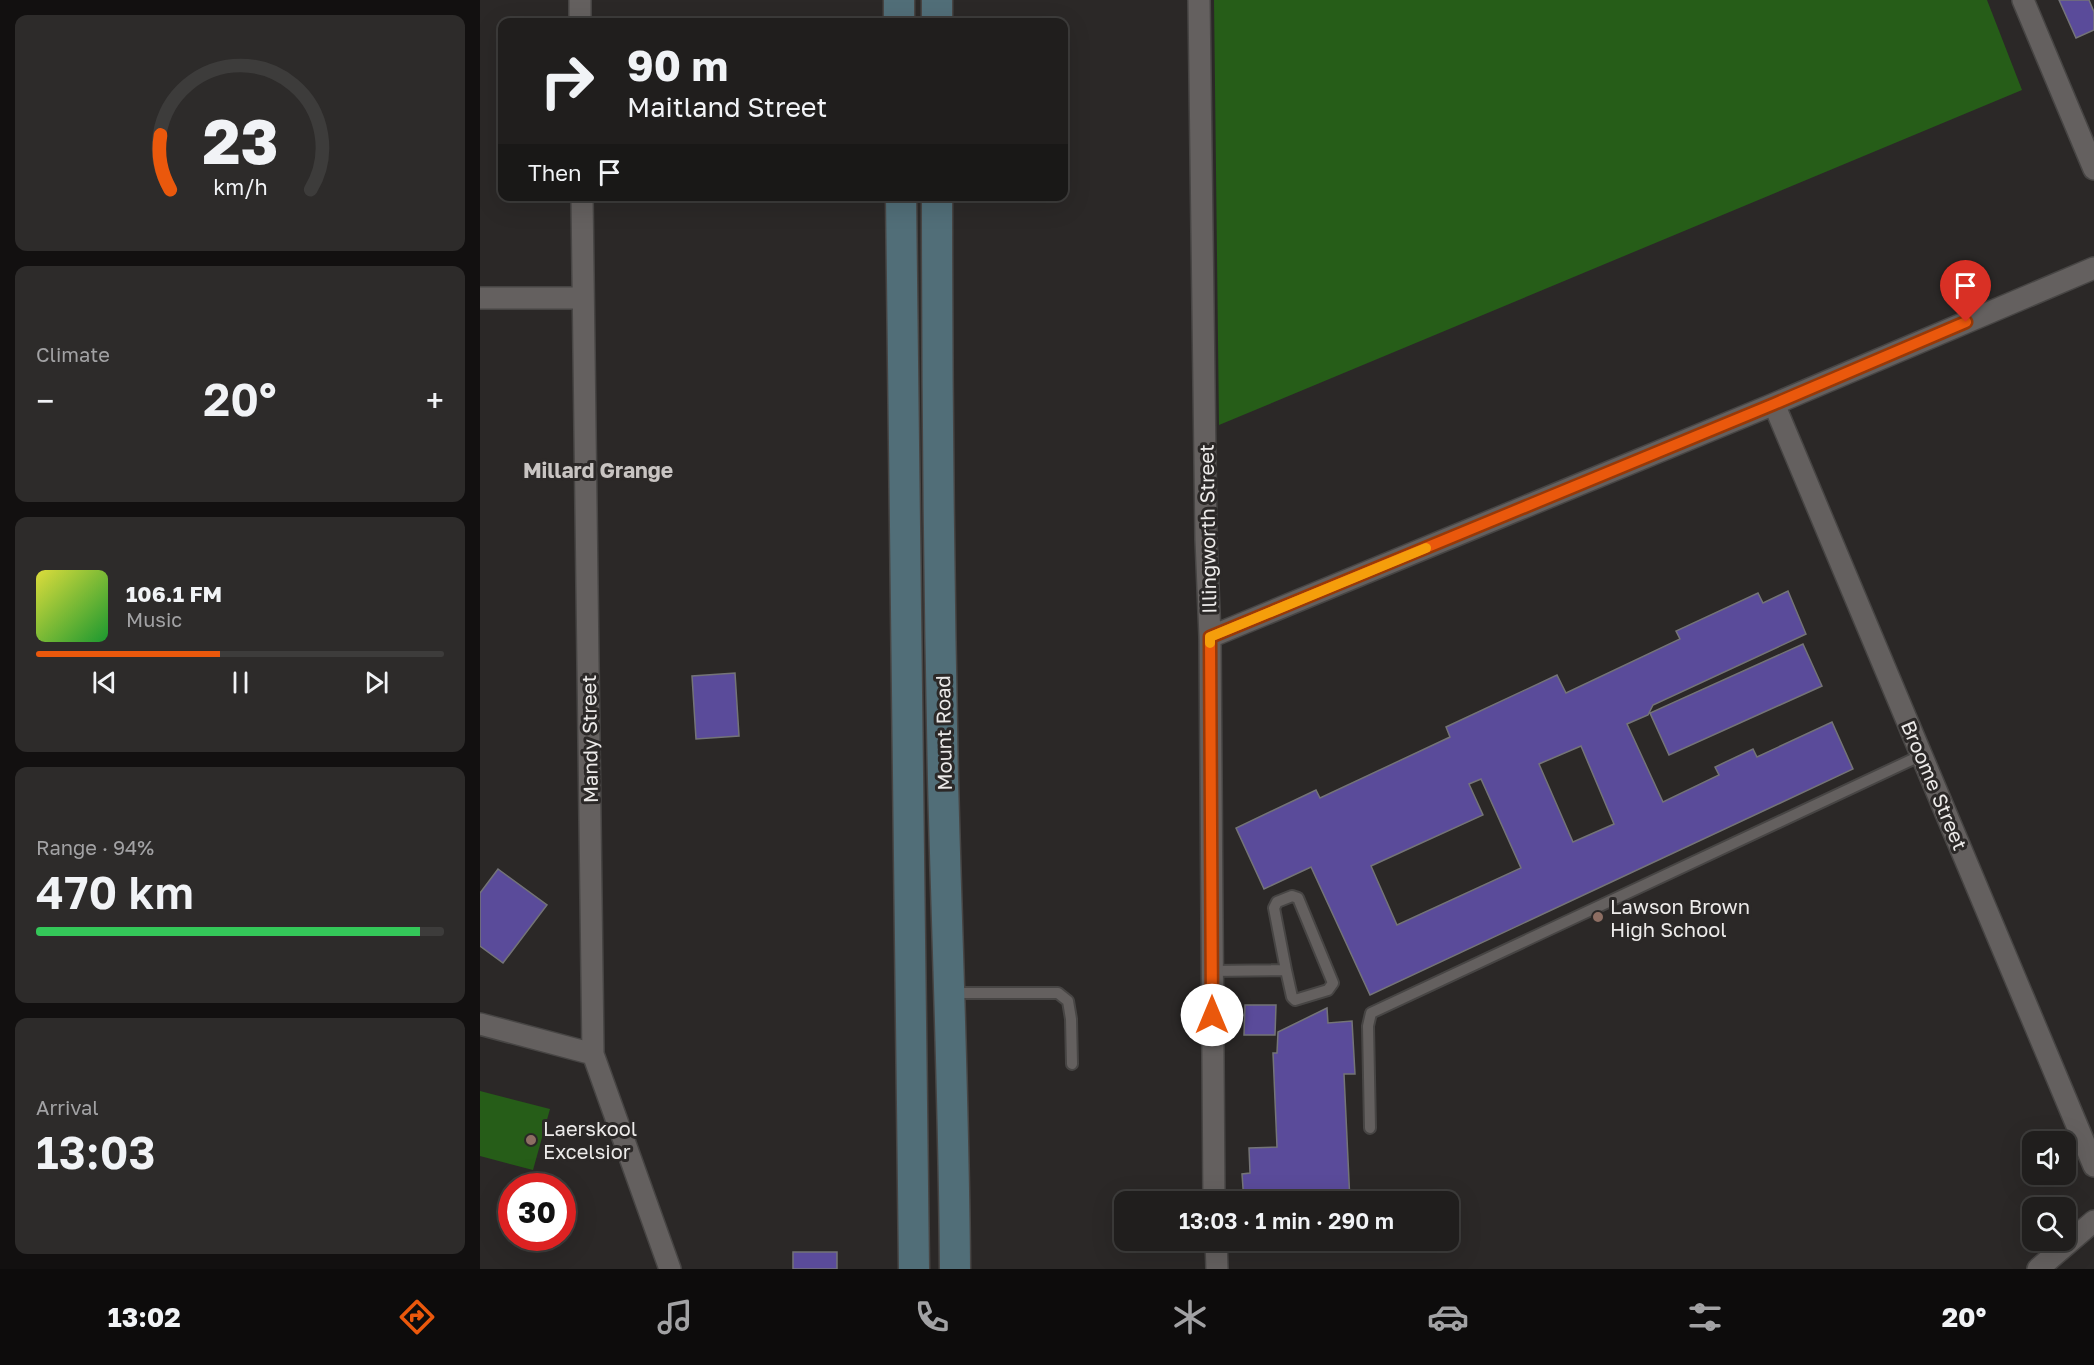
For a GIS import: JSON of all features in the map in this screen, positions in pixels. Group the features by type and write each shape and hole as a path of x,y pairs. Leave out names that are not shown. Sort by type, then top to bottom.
{"main road":[{"path":"899,0 899,18"},
{"path":"937,0 937,18"},
{"path":"901,209 937,210"},
{"name":"Mount Road","path":"901,209 914,1269"},
{"name":"Mount Road","path":"937,210 938,439 955,1269"},
{"path":"908,838 945,837"}],"street":[{"path":"580,0 580,18"},
{"name":"Illingworth Street","path":"1199,0 1206,539 1210,637 1214,1191"},
{"path":"2023,0 2094,169"},
{"name":"Mandy Street","path":"582,201 593,1054 670,1269"},
{"path":"1210,637 1774,404 2094,268"},
{"path":"480,298 583,298"},
{"name":"Broome Street","path":"1774,404 2094,1166"},
{"path":"480,1024 593,1054"},
{"path":"2038,1269 2094,1221"},
{"path":"1216,1251 1217,1269"}],"lane":[{"path":"1370,1128 1368,1026 1371,1013 1922,755"},
{"path":"1292,896 1298,898 1333,983 1328,990 1295,1000 1292,997 1286,970 1274,908 1277,902 1292,896"},
{"path":"1212,971 1286,970"},
{"path":"949,993 1058,993 1068,1001 1071,1019 1072,1064"}],"green space":[{"path":"1214,0 1987,0 2022,90 1219,425"},
{"path":"480,1091 550,1109 533,1170 480,1156"}],"building":[{"path":"2059,0 2089,0 2094,12 2094,30 2076,38"},
{"path":"1788,591 1806,634 1653,705 1648,715 1627,724 1663,802 1719,775 1715,767 1753,749 1757,757 1832,722 1853,769 1370,995 1311,867 1264,889 1236,828 1316,790 1320,798 1450,737 1446,727 1557,675 1566,693 1680,639 1676,631 1758,593 1763,603","holes":["1581,746 1614,824 1573,842 1539,764","1481,779 1521,868 1397,925 1371,866 1483,815 1469,784"]},
{"path":"1803,644 1822,686 1669,755 1650,713"},
{"path":"735,673 739,736 696,739 692,676"},
{"path":"498,869 547,905 503,963 480,946 480,893"},
{"path":"1245,1005 1276,1005 1275,1035 1244,1035"},
{"path":"1327,1008 1328,1023 1352,1021 1355,1074 1344,1074 1349,1191 1243,1191 1242,1174 1250,1173 1249,1148 1277,1147 1273,1053 1277,1053 1278,1032"},
{"path":"793,1252 837,1252 837,1269 793,1269"}],"slow traffic":[{"path":"1210,643 1210,637 1426,548"}],"place":[{"name":"Lawson Brown High School","path":"1598,917"},
{"name":"Laerskool Excelsior","path":"531,1140"}],"district":[{"name":"Millard Grange","path":"598,470"}],"route":[{"path":"1212,1015 1210,637 1774,404 1966,322"}]}
